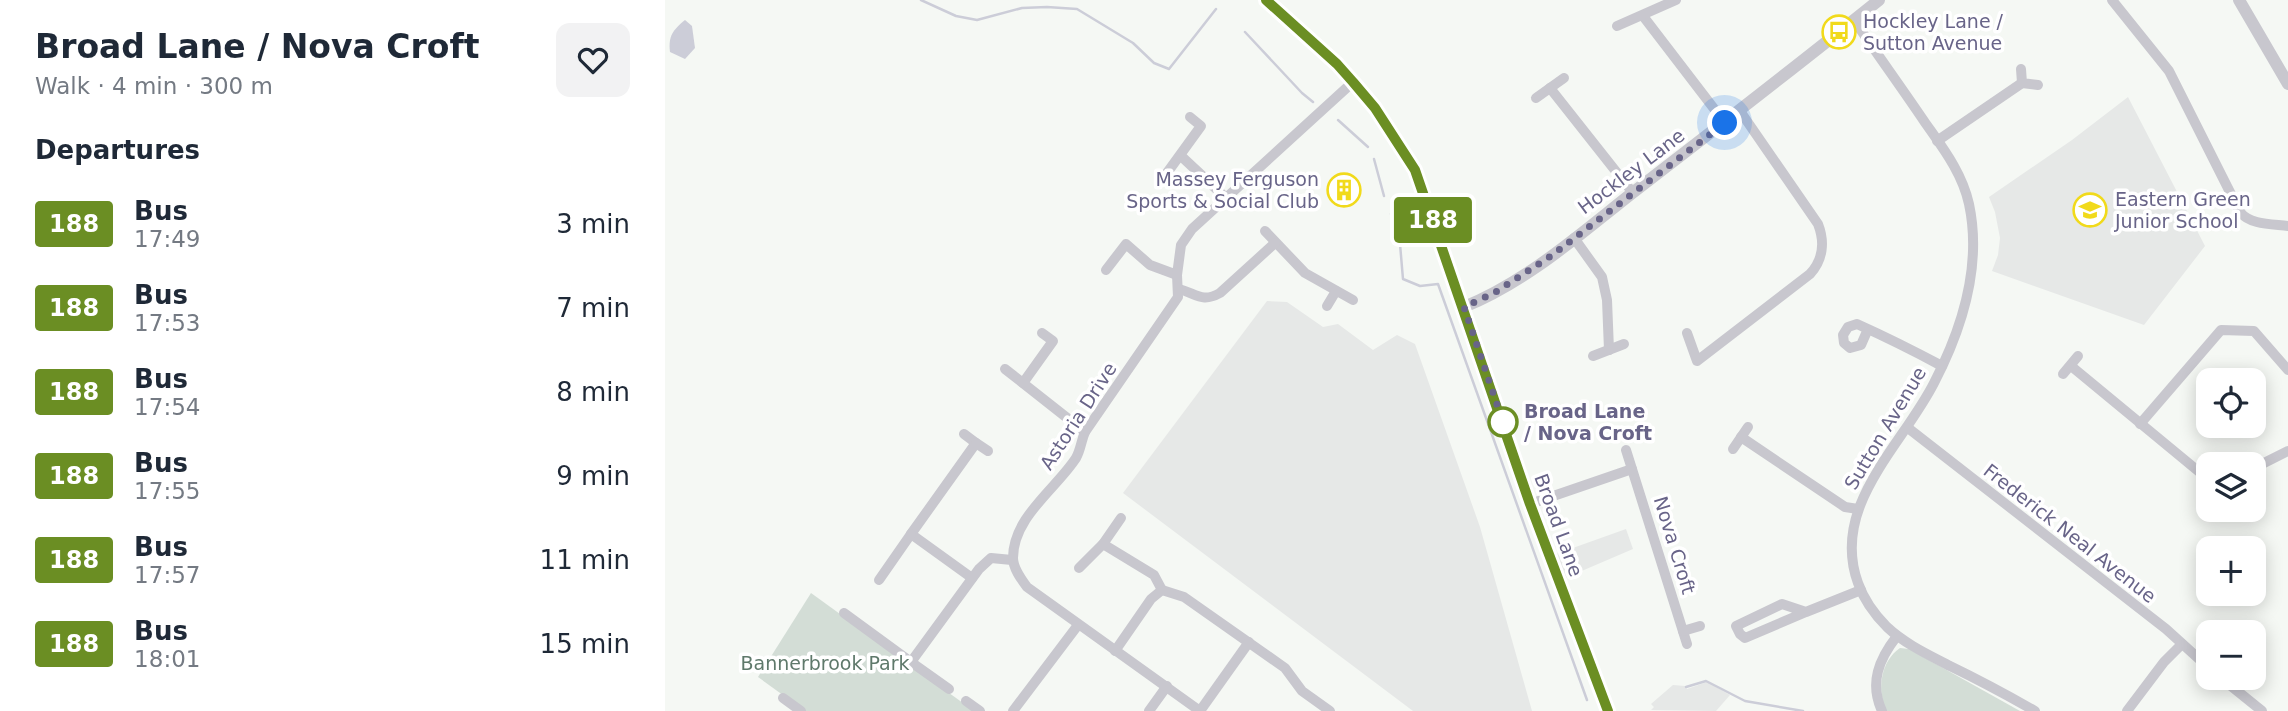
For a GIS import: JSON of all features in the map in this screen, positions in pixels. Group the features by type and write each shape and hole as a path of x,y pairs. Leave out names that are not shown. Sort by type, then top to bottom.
{"street":[{"name":"Broad Lane","path":"1266,0 1337,64 1353,82 1382,118 1415,170 1530,504 1608,711"},
{"path":"1616,26 1676,0"},
{"name":"Hockley Lane","path":"1464,307 1525,274 1574,238 1741,111 1879,0"},
{"path":"2112,0 2169,71 2244,218 2288,226"},
{"path":"2239,0 2288,85"},
{"path":"1643,16 1725,123"},
{"name":"Sutton Avenue","path":"1854,20 1956,167 1969,204 1974,249 1964,304 1942,366 1908,428 1873,478 1858,509 1851,539 1852,556 1861,590 1876,615 1897,636 2035,711"},
{"path":"2021,69 2022,83"},
{"path":"1536,98 1564,78"},
{"path":"1275,243 1210,299 1179,289 1177,275 1181,246 1192,229 1353,82"},
{"path":"1937,141 2022,83 2038,85"},
{"path":"1550,88 1633,193"},
{"path":"1687,333 1697,360 1809,274 1819,263 1823,242 1818,224 1741,111"},
{"path":"1164,177 1201,126 1190,117"},
{"path":"1181,156 1226,198"},
{"path":"1265,231 1305,273 1353,300"},
{"path":"1106,270 1133,234"},
{"path":"1574,238 1602,277 1607,300 1609,350"},
{"path":"1126,244 1150,265 1177,275"},
{"name":"Astoria Drive","path":"1012,560 1016,537 1032,512 1075,459 1085,432 1172,307 1179,289"},
{"path":"1327,306 1336,291"},
{"path":"2140,424 2217,334 2225,329 2254,331 2288,370"},
{"path":"1868,330 1942,366"},
{"path":"1042,333 1065,349"},
{"path":"1023,383 1053,341"},
{"path":"1593,356 1625,344"},
{"path":"2071,365 2196,469"},
{"path":"1005,369 1085,432"},
{"path":"1733,449 1748,427"},
{"name":"Frederick Neal Avenue","path":"1908,428 2196,656"},
{"path":"964,434 988,451"},
{"path":"1741,437 1845,507 1858,509"},
{"path":"879,580 976,443"},
{"name":"Nova Croft","path":"1626,450 1687,644"},
{"path":"2266,462 2288,451"},
{"path":"1530,504 1632,468"},
{"path":"1079,568 1103,544 1121,518"},
{"path":"911,534 972,578"},
{"path":"1103,544 1154,575 1163,590 1184,597 1285,668 1302,691 1330,711"},
{"path":"911,662 972,578 992,558 1012,560 1027,587 1200,711 1249,642"},
{"path":"1115,651 1151,599 1163,590"},
{"path":"1806,611 1782,604 1736,626 1745,638 1861,590"},
{"path":"844,614 950,689"},
{"path":"1013,711 1078,625"},
{"path":"1683,631 1700,626"},
{"path":"1882,711 1875,682 1878,666 1897,636"},
{"path":"2127,711 2164,662 2182,644"},
{"path":"1149,711 1167,686"},
{"path":"2236,690 2262,711"},
{"path":"783,698 801,711"},
{"path":"965,701 980,711"}],"shaded area":[{"path":"685,20 692,26 695,48 685,59 670,52 670,42 672,34"},
{"name":"Eastern Green Junior School","path":"2128,97 2205,246 2144,325 1992,271 2000,238 1989,197 2072,140"},
{"path":"1267,301 1287,302 1323,327 1338,324 1373,350 1397,335 1415,344 1480,527 1532,711 1413,711 1123,493"},
{"path":"1626,529 1633,549 1563,579 1556,554"},
{"path":"1707,682 1730,695 1716,711 1651,710 1654,707 1651,704 1673,685 1685,686 1687,689"}],"green space":[{"name":"Bannerbrook Park","path":"811,593 974,711 805,711 758,677"},
{"path":"1900,648 1909,649 2020,711 1886,711 1882,677 1888,661"}],"waterway":[{"path":"921,0 956,16 977,20 1022,8 1077,9 1133,43 1154,63 1169,69 1216,9"},
{"path":"1245,32 1313,102"},
{"path":"1338,120 1368,147"},
{"path":"1374,159 1384,196"},
{"path":"1391,214 1400,244 1403,279 1420,286 1438,284 1587,700"},
{"path":"1686,687 1706,681 1745,701 1803,711"}],"bus line":[{"name":"188","path":"1266,0 1337,64 1353,82 1397,138 1415,170 1530,504 1608,711"}],"place":[{"name":"Hockley Lane / Sutton Avenue","path":"1839,32"},
{"name":"Massey Ferguson Sports & Social Club","path":"1344,190"},
{"name":"Eastern Green Junior School","path":"2090,210"},
{"name":"Broad Lane / Nova Croft","path":"1503,422"}],"route":[{"path":"1503,422 1504,425 1464,307 1494,293 1551,256 1725,123"}]}
